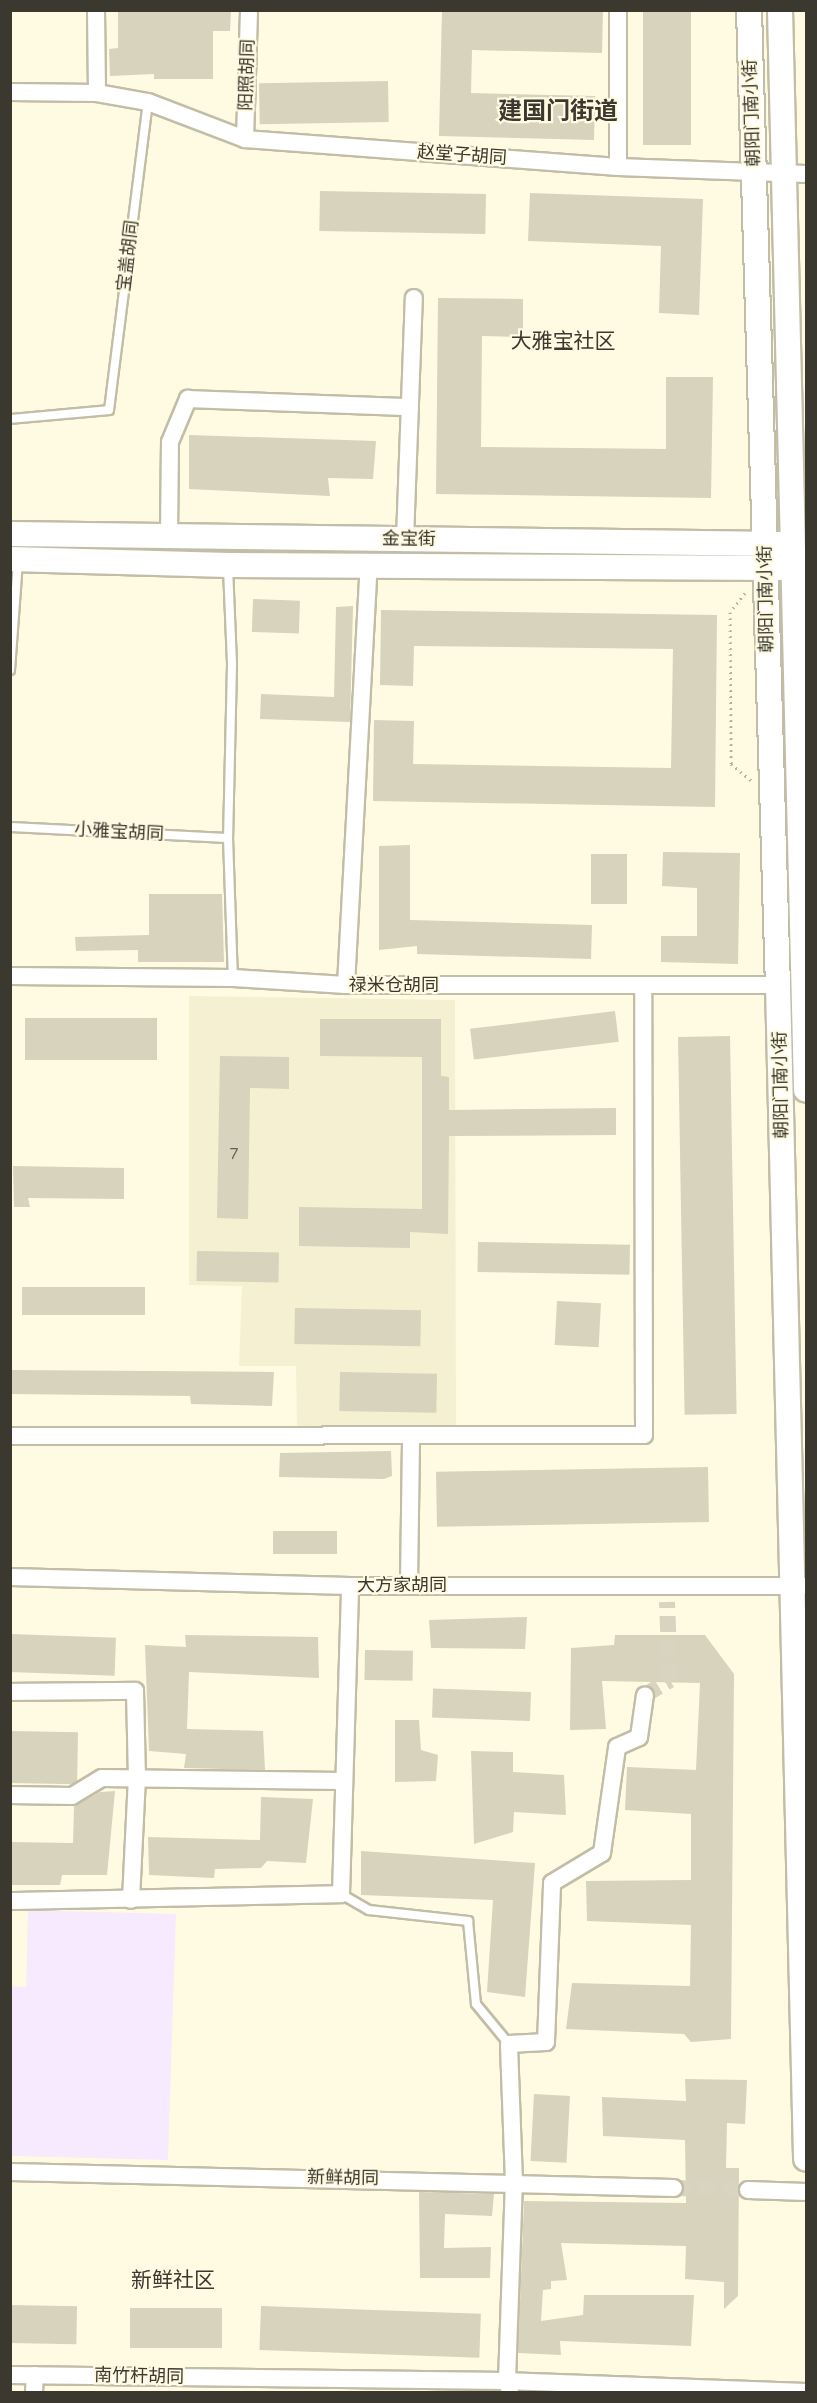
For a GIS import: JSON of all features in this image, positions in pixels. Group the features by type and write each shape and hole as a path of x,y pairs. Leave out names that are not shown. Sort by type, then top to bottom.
{"main road":[{"name":"朝阳门南小街","path":"749,10 778,985 800,1586 807,2159"},
{"name":"朝阳门南小街","path":"780,10 795,174 807,1090"},
{"name":"金宝街","path":"10,534 405,539 765,556 801,568"},
{"name":"金宝街","path":"14,559 228,565 369,565 765,556 799,544"}],"street":[{"path":"96,10 97,93"},
{"name":"阳照胡同","path":"245,139 249,10"},
{"path":"618,10 618,167"},
{"name":"赵堂子胡同","path":"10,92 97,93 148,102 245,139 618,167 795,174"},
{"path":"405,539 414,298"},
{"path":"169,536 170,442 188,399 410,407"},
{"path":"346,985 369,565"},
{"name":"禄米仓胡同","path":"10,976 233,978 346,985 778,985"},
{"path":"10,1436 644,1435 644,985"},
{"path":"409,1584 411,1435"},
{"name":"大方家胡同","path":"10,1577 350,1586 409,1584 668,1594 800,1586"},
{"path":"10,1900 131,1900 341,1894 342,1781 350,1586"},
{"path":"10,1692 135,1691 137,1778 131,1900"},
{"path":"508,2387 514,2182 509,2044 546,2042 552,1883 602,1853 617,1747 639,1737 645,1695"},
{"path":"10,1795 72,1796 102,1778 342,1781"},
{"name":"新鲜胡同","path":"10,2172 514,2182 675,2188"},
{"path":"748,2190 807,2192"},
{"name":"南竹杆胡同","path":"10,2375 807,2392"},
{"path":"34,2392 35,2375"}],"lane":[{"name":"宝盖胡同","path":"10,419 109,410 148,102"},
{"path":"10,670 14,559"},
{"path":"228,565 232,665 228,838 233,978"},
{"name":"小雅宝胡同","path":"10,827 228,838"},
{"path":"341,1894 369,1910 468,1921 476,2004 509,2044"}],"path":[{"path":"765,556 730,612 731,765 772,797"}],"shaded area":[{"path":"189,996 455,1000 456,1425 297,1426 296,1366 239,1366 242,1286 189,1285"},
{"path":"28,1910 176,1914 168,2160 11,2156 11,1986 26,1987"}],"building":[{"path":"118,10 231,10 230,31 213,31 213,79 154,79 154,74 110,76 109,49 118,48"},
{"path":"442,10 603,10 602,53 472,50 471,93 595,96 594,140 439,136"},
{"path":"643,10 691,10 691,145 643,145"},
{"path":"388,81 389,122 260,124 259,83"},
{"path":"320,191 486,194 485,234 319,231"},
{"path":"530,193 703,199 699,315 659,313 661,246 528,241"},
{"path":"438,298 523,299 523,337 482,336 481,447 666,449 666,377 713,377 711,498 436,494"},
{"path":"189,435 376,441 373,479 328,478 330,496 189,489"},
{"path":"253,599 300,601 299,634 252,632"},
{"path":"353,606 350,722 260,719 261,694 334,697 336,607"},
{"path":"381,610 717,615 715,807 373,801 374,720 414,721 413,764 671,768 673,649 414,646 413,686 380,685"},
{"path":"410,845 410,920 592,925 591,959 417,954 417,946 379,950 379,846"},
{"path":"663,852 740,853 738,964 661,962 661,936 697,936 697,888 662,886"},
{"path":"591,854 627,854 627,904 591,904"},
{"path":"149,894 222,894 224,962 138,962 138,950 76,951 75,937 149,935"},
{"path":"615,1011 619,1042 474,1060 470,1029"},
{"path":"25,1018 157,1018 157,1060 25,1060"},
{"path":"320,1019 441,1019 441,1076 449,1077 449,1110 616,1108 616,1135 449,1136 448,1234 410,1232 410,1248 299,1246 299,1207 422,1209 422,1057 320,1056"},
{"path":"730,1036 737,1414 685,1415 678,1037"},
{"path":"220,1056 289,1057 289,1089 250,1088 248,1219 217,1218"},
{"path":"13,1166 124,1168 124,1199 28,1198 30,1207 14,1207"},
{"path":"478,1242 630,1245 629,1275 477,1272"},
{"path":"197,1251 279,1252 278,1282 196,1281"},
{"path":"22,1287 145,1287 145,1315 22,1315"},
{"path":"557,1301 601,1303 599,1347 555,1345"},
{"path":"295,1308 421,1310 420,1346 294,1344"},
{"path":"10,1370 274,1372 272,1406 191,1404 190,1396 10,1394"},
{"path":"340,1372 437,1374 436,1413 339,1411"},
{"path":"391,1451 392,1476 384,1479 279,1477 280,1453"},
{"path":"708,1467 709,1522 437,1527 436,1472"},
{"path":"273,1531 337,1531 337,1554 273,1554"},
{"path":"527,1617 525,1649 431,1648 429,1620"},
{"path":"10,1634 116,1638 115,1676 10,1672"},
{"path":"185,1635 318,1637 319,1678 189,1672 187,1729 263,1731 265,1770 184,1768 186,1754 149,1751 145,1645 186,1647"},
{"path":"615,1635 705,1635 734,1674 731,2039 691,2042 684,2034 566,2029 572,1983 690,1986 691,1925 587,1921 586,1881 691,1880 691,1814 625,1810 627,1767 696,1770 700,1683 602,1681 606,1729 570,1730 571,1648 614,1645"},
{"path":"365,1650 413,1651 412,1681 364,1680"},
{"path":"433,1689 531,1692 530,1721 432,1718"},
{"path":"395,1720 419,1720 421,1750 438,1755 436,1781 395,1782"},
{"path":"10,1731 78,1732 77,1784 10,1783"},
{"path":"471,1751 513,1752 513,1772 564,1775 566,1815 514,1812 513,1832 474,1844"},
{"path":"115,1791 107,1875 62,1875 60,1885 10,1885 10,1842 73,1843 74,1806 100,1792"},
{"path":"261,1797 313,1799 306,1863 267,1861 261,1868 215,1869 214,1878 149,1875 148,1837 260,1840"},
{"path":"361,1851 535,1863 525,1997 487,1992 493,1900 361,1895"},
{"path":"685,2079 747,2080 745,2124 727,2123 726,2168 739,2168 738,2296 724,2309 724,2282 685,2279 686,2246 561,2243 567,2280 551,2281 551,2289 543,2290 541,2321 583,2315 584,2295 694,2295 691,2346 560,2341 561,2355 518,2353 524,2201 686,2203 685,2140 603,2136 602,2097 686,2101"},
{"path":"534,2094 570,2096 566,2163 530,2161"},
{"path":"419,2192 494,2194 492,2216 445,2214 444,2248 491,2247 490,2278 420,2278"},
{"path":"10,2305 77,2306 76,2344 10,2343"},
{"path":"261,2306 481,2314 479,2358 259,2350"},
{"path":"130,2308 222,2308 222,2348 130,2348"}],"tunnel":[{"path":"645,1695 670,1680 667,1602"},
{"path":"674,2188 748,2190"}],"district":[{"name":"建国门街道","path":"558,111"},
{"name":"大雅宝社区","path":"563,341"},
{"name":"新鲜社区","path":"173,2280"}]}
